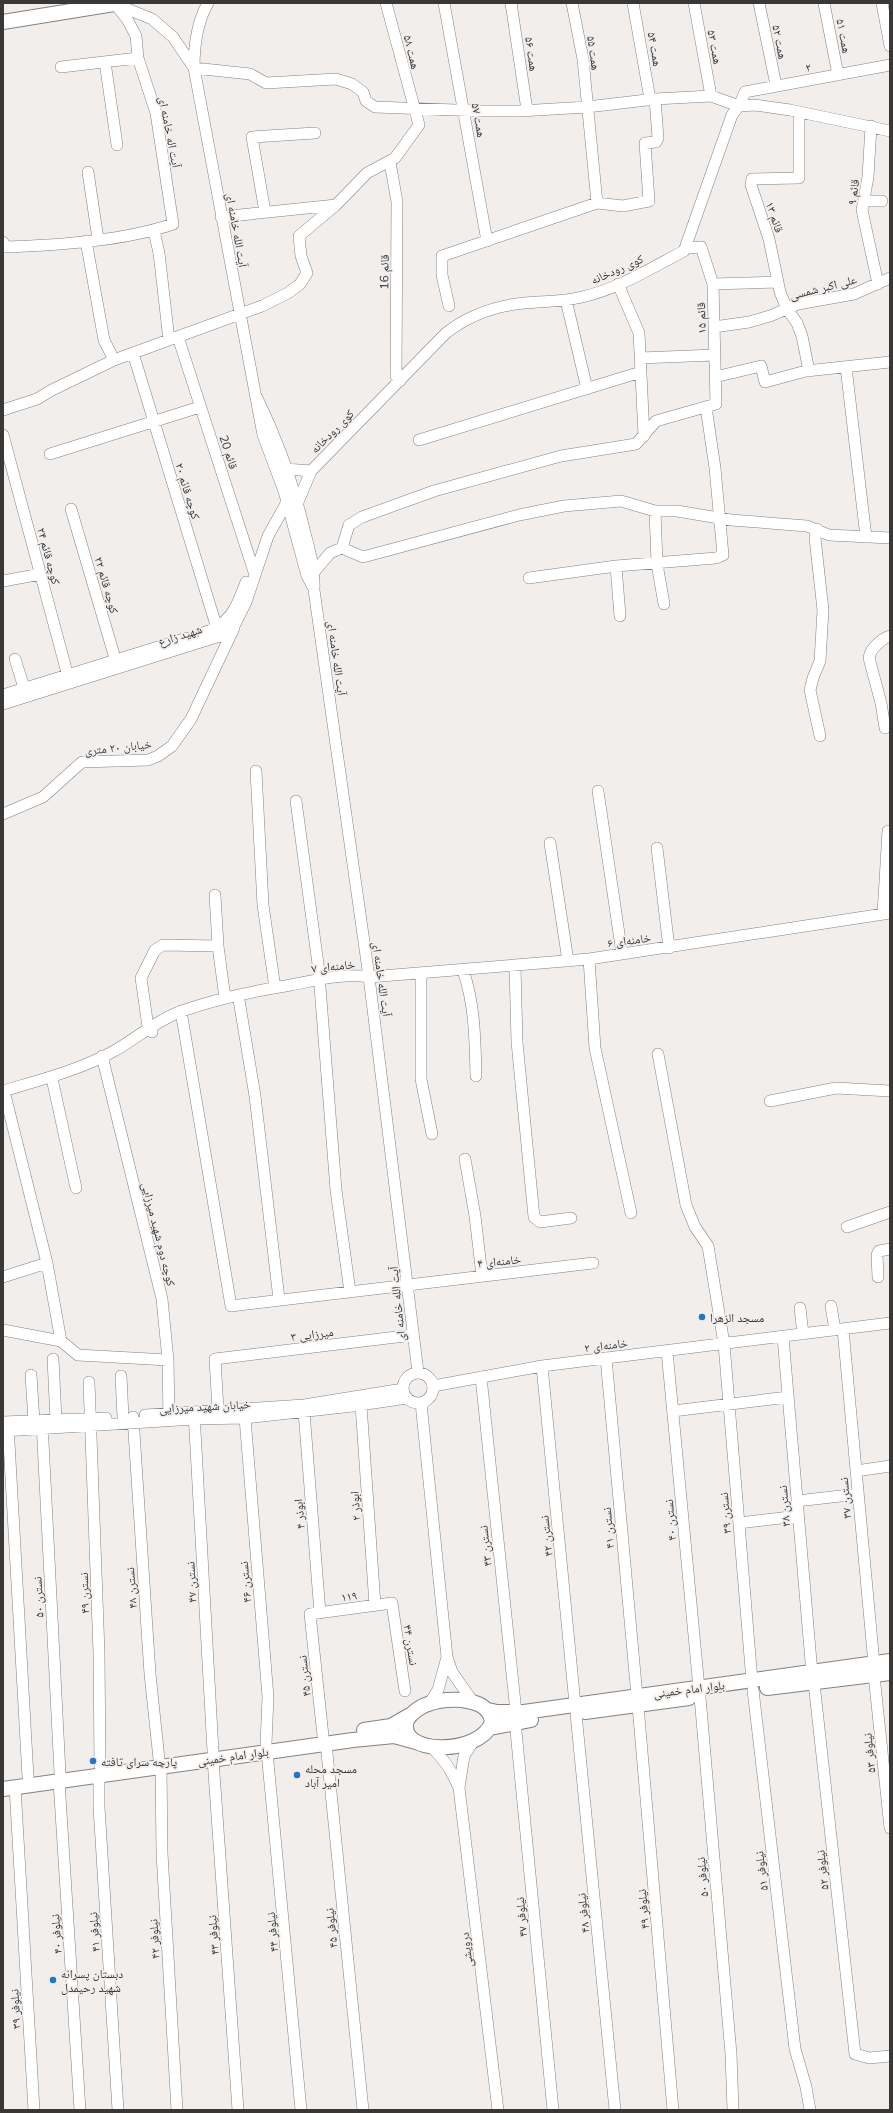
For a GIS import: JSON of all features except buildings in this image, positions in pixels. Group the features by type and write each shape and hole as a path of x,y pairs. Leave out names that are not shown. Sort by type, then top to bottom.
{"main road":[{"path":"6,20 55,8 118,3"},
{"name":"بلوار امام خمینی","path":"874,1670 890,1661"},
{"name":"بلوار امام خمینی","path":"325,1739 394,1736 430,1746 457,1746 474,1740 485,1734 490,1728 515,1717 851,1672 874,1670 890,1673"},
{"path":"430,1703 451,1700 473,1702 488,1710 492,1722 490,1728"},
{"name":"بلوار امام خمینی","path":"7,1786 100,1771 325,1739 391,1726 430,1703"},
{"name":"بلوار امام خمینی","path":"488,1710 515,1717"},
{"path":"410,1715 405,1725 406,1731 416,1742"},
{"name":"بلوار امام خمینی","path":"7,1786 28,1777 60,1777"}],"street":[{"path":"118,3 152,19 173,37 194,68 250,74 266,83 336,79 352,84 363,92 366,101 375,107 413,107 482,111 527,110 587,107 652,99 711,96 739,106 755,105 799,112 890,131"},
{"name":"آیت اله خامنه ای","path":"118,3 136,36 138,58 156,113 173,224 154,231"},
{"path":"194,68 194,48 203,11 208,3"},
{"name":"همت ۵۸","path":"386,3 413,107 418,115 419,125 407,144 390,162"},
{"name":"همت ۵۷","path":"444,3 487,241"},
{"name":"همت ۵۶","path":"511,3 527,110"},
{"name":"همت ۵۵","path":"572,3 583,59 597,203"},
{"name":"همت ۵۴","path":"597,203 623,206 649,201 645,143 656,142 658,138 652,99 633,3"},
{"name":"همت ۵۳","path":"694,3 711,96"},
{"name":"همت ۵۲","path":"760,3 776,86"},
{"name":"همت ۵۱","path":"824,3 838,75"},
{"path":"882,3 890,46"},
{"path":"61,67 138,58"},
{"path":"105,62 117,146"},
{"name":"۲","path":"739,106 745,92 890,65"},
{"name":"آیت الله خامنه ای","path":"194,68 239,314 257,398 263,435 290,498 315,571 314,590 369,977 418,1372"},
{"path":"687,248 699,205 717,162 732,115 739,106"},
{"name":"قائم ۱۳","path":"799,112 799,178 752,178 750,184 769,239 777,282 787,309 797,322 802,336 809,371"},
{"name":"قائم ۹","path":"871,126 865,201 862,210 878,284"},
{"path":"265,212 252,137 315,133"},
{"path":"3,410 37,400 52,390 114,360 239,314 288,293 300,284 307,273 301,256 300,236 336,205 367,173 390,162"},
{"name":"قائم 16","path":"390,162 397,202 396,376 400,381"},
{"path":"88,172 98,239"},
{"path":"865,201 882,201"},
{"path":"449,306 442,276 442,256 597,203"},
{"path":"222,217 336,205"},
{"path":"4,246 86,241 154,231"},
{"name":"قائم 20","path":"154,231 173,339 200,407 253,570"},
{"path":"86,241 104,340 114,360"},
{"name":"قائم ۱۵","path":"657,564 716,558 723,555 718,518 711,406 715,377 713,284 701,247 687,248"},
{"name":"کوی رودخانه","path":"311,471 446,333 460,323 479,313 522,303 566,300 594,294 618,284 684,251 687,248"},
{"name":"علی اکبر شمسی","path":"714,327 750,322 798,304 854,294 890,278"},
{"path":"713,284 777,282"},
{"path":"618,284 639,333 644,436"},
{"path":"566,300 587,389"},
{"name":"کوچه قائم ۲۰","path":"133,353 218,632"},
{"path":"640,358 715,355"},
{"path":"715,377 761,366 766,382 809,371 890,362"},
{"path":"846,367 866,537"},
{"path":"419,440 641,372"},
{"name":"آیت الله خامنه ای","path":"257,398 273,431 286,469 290,498 307,576 314,590"},
{"path":"342,548 349,525 362,517 434,491 561,456 636,444 644,436 649,427 656,421 711,406"},
{"path":"50,454 154,423 200,407"},
{"name":"کوچه قائم ۲۴","path":"3,435 69,679"},
{"path":"286,469 311,471"},
{"name":"شهید زارع","path":"3,695 26,692 218,632 233,619 246,602 262,534 311,471"},
{"path":"315,571 330,553 342,548 363,556 519,515 592,503 621,502 655,511 677,511 731,520 807,526 829,535 890,538"},
{"name":"کوچه قائم ۲۲","path":"72,509 117,664"},
{"path":"655,511 657,564 664,604"},
{"path":"817,529 815,538 823,610 820,661 810,690 820,736"},
{"path":"529,578 616,566 657,564"},
{"path":"616,566 620,616"},
{"path":"3,581 41,574"},
{"name":"خیابان ۲۰ متری","path":"3,814 43,797 82,762 148,760 158,756 172,746 191,720 233,619"},
{"path":"885,728 881,703 868,658 870,653 885,637 890,636"},
{"path":"15,659 26,692"},
{"name":"شهید زارع","path":"3,704 26,692"},
{"path":"256,771 263,905 275,988"},
{"path":"598,791 622,954"},
{"path":"296,801 320,983 336,1190 350,1292"},
{"path":"887,914 888,830"},
{"path":"550,843 568,961"},
{"path":"657,848 670,948"},
{"path":"216,895 218,946 225,998"},
{"name":"خامنه‌ای ۶","path":"369,977 589,959 670,948 887,914"},
{"path":"150,1030 141,978 155,950 163,945 218,946"},
{"path":"589,959 596,1048 631,1212"},
{"path":"515,966 517,1042 534,1217 540,1222 571,1218"},
{"path":"463,970 471,992 476,1076"},
{"path":"421,973 421,1079 432,1134"},
{"name":"خامنه‌ای ۷","path":"4,1095 53,1083 131,1048 150,1030 182,1015 225,998 275,988 369,977"},
{"name":"خامنه‌ای ۷","path":"182,1015 239,1000 320,983"},
{"path":"239,1000 254,1096 279,1299"},
{"name":"خامنه‌ای ۴","path":"182,1015 230,1306 593,1263"},
{"name":"نسترن ۳۹","path":"658,1054 686,1205 695,1227 708,1246 724,1344 752,1685"},
{"name":"خامنه‌ای ۷","path":"4,1095 51,1077 103,1060"},
{"name":"کوچه دوم شهید میرزایی","path":"103,1060 162,1299 168,1360 169,1417"},
{"path":"53,1083 76,1188"},
{"path":"770,1101 836,1088 890,1091"},
{"path":"4,1095 46,1263 61,1341"},
{"path":"465,1159 475,1216 482,1276"},
{"path":"847,1227 890,1212"},
{"path":"878,1277 877,1255 879,1251 890,1249"},
{"path":"3,1277 46,1263"},
{"name":"نسترن ۳۷","path":"831,1306 839,1330 856,1471 874,1670"},
{"path":"800,1308 803,1334"},
{"name":"خامنه‌ای ۲","path":"433,1386 542,1366 890,1323"},
{"path":"3,1330 61,1341 78,1355 168,1360"},
{"name":"میرزایی ۳","path":"218,1410 215,1359 413,1335"},
{"name":"نسترن ۳۸","path":"783,1337 813,1678"},
{"name":"نسترن ۴۰","path":"667,1350 699,1692"},
{"name":"نسترن ۴۱","path":"606,1358 638,1701"},
{"path":"53,1359 56,1420"},
{"name":"نسترن ۴۲","path":"542,1366 576,1709"},
{"path":"418,1372 426,1375 433,1386 429,1398 421,1402 413,1402 405,1393 407,1378 418,1372"},
{"name":"نسترن ۵۰","path":"31,1375 39,1423 60,1777"},
{"name":"نسترن ۴۸","path":"121,1376 129,1419 150,1674 160,1763"},
{"name":"نسترن ۴۳","path":"481,1377 515,1717"},
{"name":"نسترن ۴۹","path":"90,1382 99,1653 100,1771"},
{"name":"خیابان شهید میرزایی","path":"5,1426 194,1415 218,1410 304,1405 405,1393"},
{"name":"خیابان شهید میرزایی","path":"194,1415 245,1418 304,1412 361,1405 405,1393"},
{"path":"673,1411 788,1397"},
{"path":"421,1402 447,1657 452,1672 473,1702"},
{"name":"ابوذر ۲","path":"361,1405 375,1605"},
{"name":"ابوذر ۴","path":"304,1412 315,1614"},
{"name":"نسترن ۴۷","path":"194,1415 213,1755"},
{"name":"نسترن ۴۶","path":"245,1418 268,1697 267,1748"},
{"name":"خیابان شهید میرزایی","path":"39,1423 56,1420 91,1422"},
{"path":"5,1426 28,1777"},
{"path":"856,1471 890,1466"},
{"path":"797,1501 858,1494"},
{"path":"739,1523 798,1516"},
{"name":"۱۱۹","path":"315,1614 392,1603"},
{"name":"نسترن ۴۴","path":"392,1603 405,1692"},
{"name":"نسترن ۴۵","path":"315,1614 325,1739"},
{"path":"430,1703 438,1690 447,1657"},
{"name":"نیلوفر ۵۳","path":"874,1670 890,1828"},
{"name":"نیلوفر ۵۲","path":"813,1678 855,2054 869,2058 890,2056"},
{"name":"نیلوفر ۵۱","path":"752,1685 795,2049 806,2087 810,2110"},
{"name":"نیلوفر ۵۰","path":"699,1692 731,2054 733,2110"},
{"name":"نیلوفر ۴۹","path":"638,1701 674,2110"},
{"name":"نیلوفر ۴۸","path":"576,1709 615,2110"},
{"name":"نیلوفر ۴۷","path":"515,1717 553,2110"},
{"name":"نیلوفر ۴۵","path":"325,1739 363,2110"},
{"path":"459,1788 464,1756 474,1740"},
{"path":"430,1746 440,1754 452,1771 459,1788"},
{"name":"نیلوفر ۴۴","path":"267,1748 301,2110"},
{"name":"نیلوفر ۴۳","path":"213,1755 238,2110"},
{"name":"نیلوفر ۴۲","path":"160,1763 162,1853 177,2110"},
{"name":"نیلوفر ۴۱","path":"100,1771 99,1807 118,2110"},
{"name":"نیلوفر ۴۰","path":"60,1777 80,2110"},
{"name":"نیلوفر ۳۹","path":"7,1786 34,2110"},
{"name":"درویشی","path":"459,1788 498,2110"}],"place":[{"name":"مسجد الزهرا","path":"702,1317"},
{"name":"پارچه سرای تافته","path":"93,1761"},
{"name":"مسجد محله امیر آباد","path":"297,1775"},
{"name":"دبستان پسرانه شهید رحیمدل","path":"53,1980"}]}
